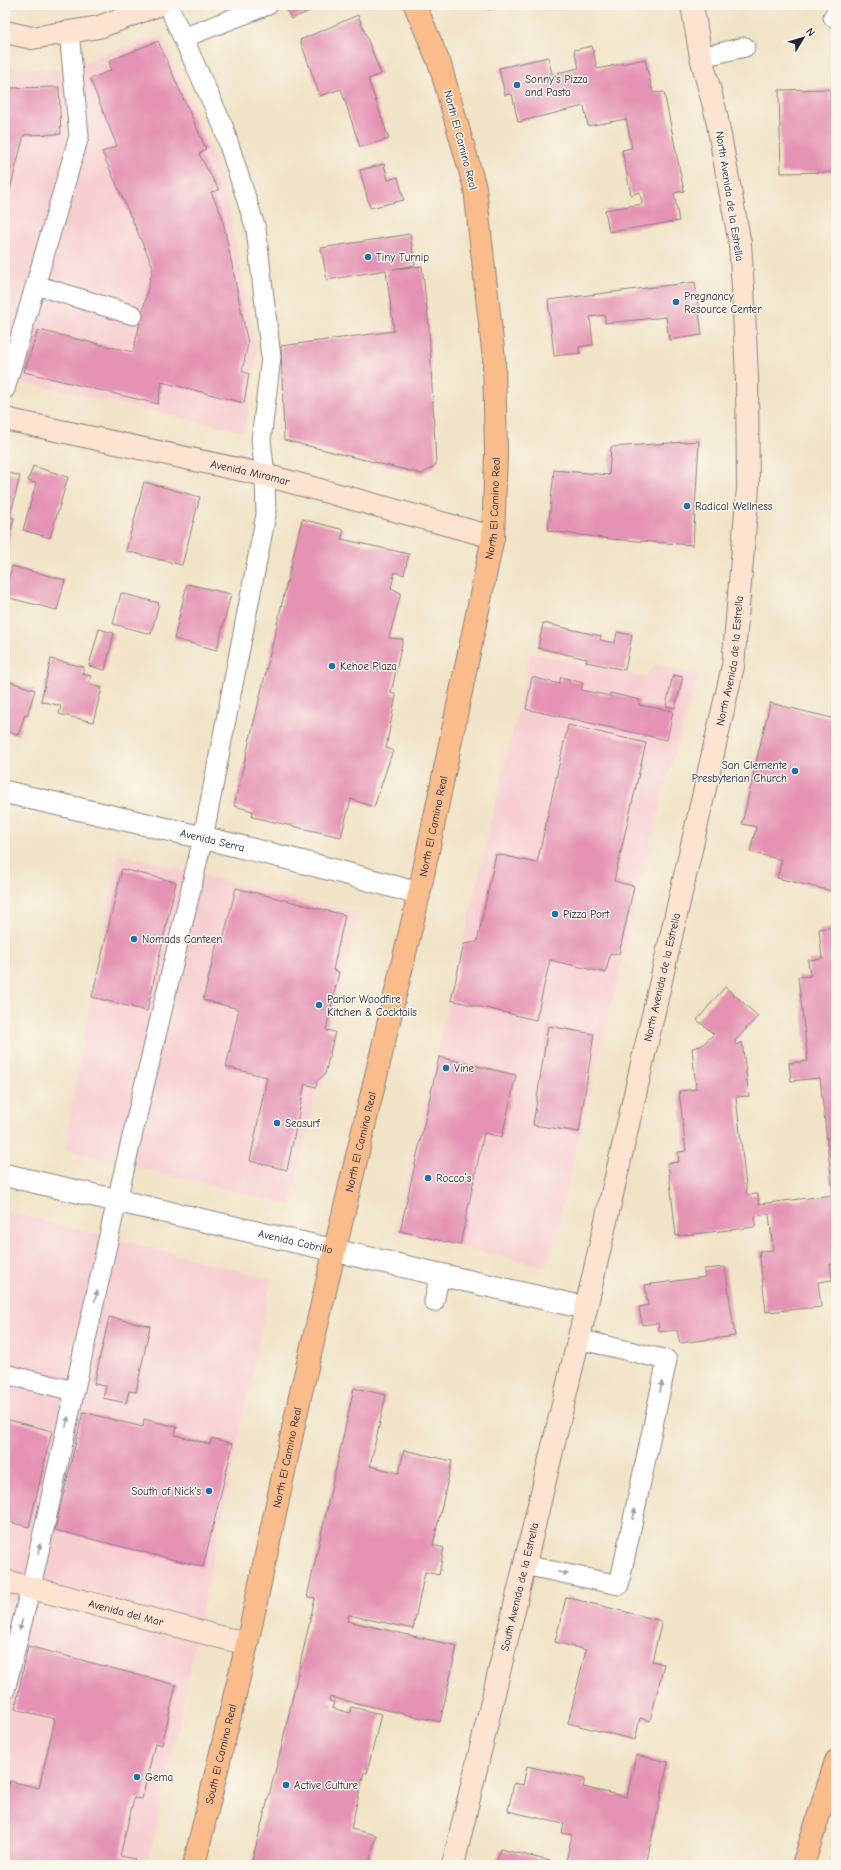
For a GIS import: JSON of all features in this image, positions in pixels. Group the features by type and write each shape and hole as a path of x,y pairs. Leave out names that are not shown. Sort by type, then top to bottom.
{"main road":[{"name":"North El Camino Real","path":"247,1644 299,1401 334,1249 420,894 493,537 496,454 494,358 475,188 440,65 416,5"},
{"name":"South El Camino Real","path":"194,1865 247,1644"},
{"path":"803,1865 836,1761"}],"street":[{"path":"5,32 32,38 99,27 158,5"},
{"name":"North Avenida de la Estrella","path":"586,1308 733,666 748,488 747,380 740,244 716,114 701,57 692,5"},
{"name":"Avenida Miramar","path":"5,419 265,474 493,537"},
{"name":"Avenida Serra","path":"5,792 203,838 420,894"},
{"name":"Avenida Cabrillo","path":"5,1175 334,1249 586,1308"},
{"name":"South Avenida de la Estrella","path":"453,1865 586,1308"},
{"name":"Avenida del Mar","path":"5,1581 247,1644"}],"lane":[{"path":"5,1690 31,1587 117,1200 203,838 266,515 265,474 261,440 271,357 256,229 223,126 168,5"},
{"path":"183,38 249,9 268,5"},
{"path":"5,389 79,136 69,32"},
{"path":"701,57 745,47"},
{"path":"36,285 133,316"},
{"path":"434,1302 440,1274"},
{"path":"524,1565 619,1585 667,1360 578,1339"},
{"path":"5,1374 74,1391"}],"shaded area":[{"path":"163,35 223,181 257,351 245,432 5,378 5,67 59,70"},
{"path":"531,653 644,677 655,665 698,675 664,789 547,1267 395,1232"},
{"path":"119,854 358,914 329,1028 337,1031 327,1076 316,1093 290,1205 64,1149 90,1001"},
{"path":"5,1211 272,1279 148,1865 5,1865"}],"building":[{"path":"285,5 324,5 291,19"},
{"path":"486,5 500,5 489,10"},
{"path":"358,15 381,74 368,79 389,139 360,147 341,89 320,96 300,40"},
{"path":"158,41 206,149 199,154 219,190 211,192 222,216 248,344 242,371 249,374 244,403 162,382 158,404 24,372 38,330 133,352 153,267 102,152 117,146 90,79 111,70 109,61"},
{"path":"592,46 597,69 645,59 653,93 664,92 684,191 674,193 679,221 609,232 605,210 642,204 640,192 631,195 622,150 632,148 626,119 588,126 584,106 518,122 512,94 505,95 499,68 548,57 552,74 579,68 574,50"},
{"path":"59,87 61,134 24,135 5,209 5,88"},
{"path":"830,89 830,101 836,101 836,172 781,173 779,90"},
{"path":"384,164 388,180 398,177 404,200 370,208 360,170"},
{"path":"410,234 415,265 393,269 422,266 429,327 436,465 422,474 284,440 281,346 394,331 386,270 327,280 321,248"},
{"path":"695,282 702,335 669,340 666,317 605,323 605,315 590,317 593,345 579,347 580,353 554,356 548,300"},
{"path":"699,441 693,545 611,539 548,531 554,470 609,475 611,447"},
{"path":"33,466 68,477 50,538 23,530 36,483 28,481"},
{"path":"5,472 20,476 10,517 14,518 6,550"},
{"path":"144,482 200,497 182,565 126,551"},
{"name":"Kehoe Plaza","path":"302,519 344,530 341,539 409,554 404,575 395,572 391,588 401,593 389,638 403,639 391,693 396,695 386,748 393,750 374,807 351,799 341,837 252,817 253,811 234,806"},
{"path":"12,566 65,580 57,610 5,597"},
{"path":"187,584 231,594 217,650 174,639"},
{"path":"121,593 159,603 151,634 113,624"},
{"path":"543,623 601,636 600,640 615,643 617,632 632,635 625,670 586,662 587,659 538,648"},
{"path":"99,629 114,633 105,670 89,666"},
{"path":"51,659 84,667 82,674 91,676 88,684 102,688 93,722 59,714 61,706 41,701"},
{"path":"673,675 683,677 675,708 666,706"},
{"path":"532,677 559,684 561,677 583,683 581,690 610,696 610,693 640,700 639,705 673,711 667,740 526,709"},
{"path":"5,680 35,690 27,716 25,715 18,735 5,731"},
{"name":"San Clemente Presbyterian Church","path":"770,703 836,719 836,892 777,878 782,860 750,852 756,827 742,824"},
{"path":"568,725 646,743 614,881 634,886 619,954 610,953 606,973 550,960 536,1020 451,1000 464,944 477,942 496,854 537,863"},
{"name":"Nomads Canteen","path":"122,869 176,882 147,1011 92,997"},
{"path":"236,888 345,915 333,970 339,972 326,1030 335,1032 325,1074 317,1081 316,1087 305,1084 287,1170 250,1161 267,1077 226,1067 239,1009 203,1000 217,943 222,944"},
{"path":"836,927 836,1264 830,1264 832,1280 818,1282 821,1307 766,1312 759,1251 773,1250 769,1214 755,1216 755,1227 676,1236 668,1163 679,1162 678,1152 686,1151 679,1091 696,1089 692,1048 701,1046 714,1034 697,1020 725,987 758,1016 735,1041 736,1045 742,1042 749,1096 736,1097 747,1195 758,1194 759,1204 833,1195 820,1078 791,1081 789,1063 808,1061 798,977 810,976 808,960 822,959 819,929"},
{"path":"548,1026 594,1034 579,1132 533,1125"},
{"path":"439,1057 516,1075 502,1137 484,1133 460,1245 400,1231"},
{"path":"725,1267 735,1336 680,1343 677,1330 659,1332 658,1323 642,1325 639,1307 648,1305 645,1285 705,1277 704,1269"},
{"path":"109,1317 150,1326 136,1392 129,1391 126,1403 103,1398 106,1386 94,1384"},
{"path":"354,1388 386,1395 370,1466 399,1473 404,1450 452,1461 433,1545 444,1548 439,1575 425,1572 413,1629 349,1615 347,1621 457,1646 440,1722 330,1697 329,1701 334,1702 332,1708 350,1713 351,1707 381,1714 367,1773 364,1772 351,1829 376,1835 369,1865 251,1865 280,1753 315,1598 307,1597"},
{"path":"83,1412 143,1427 144,1419 177,1427 175,1435 210,1444 212,1438 233,1444 203,1567 55,1530"},
{"path":"5,1419 52,1431 29,1527 5,1521"},
{"path":"566,1597 662,1621 652,1661 664,1664 650,1721 640,1718 635,1740 568,1723 586,1650 555,1642"},
{"path":"28,1646 176,1685 162,1745 155,1743 142,1799 134,1798 120,1856 135,1859 133,1865 5,1865 5,1802 10,1781 39,1788 55,1719 15,1709"},
{"path":"636,1755 668,1762 646,1865 565,1865 572,1835 562,1833 564,1824 508,1811 514,1783 523,1785 527,1766 585,1779 583,1787 627,1797"},
{"path":"500,1849 555,1862 554,1865 496,1865"}],"place":[{"name":"Sonny's Pizza and Pasta","path":"517,85"},
{"name":"Tiny Turnip","path":"368,257"},
{"name":"Pregnancy Resource Center","path":"676,302"},
{"name":"Radical Wellness","path":"687,506"},
{"name":"Kehoe Plaza","path":"332,666"},
{"name":"San Clemente Presbyterian Church","path":"795,771"},
{"name":"Pizza Port","path":"555,914"},
{"name":"Nomads Canteen","path":"134,939"},
{"name":"Parlor Woodfire Kitchen & Cocktails","path":"319,1005"},
{"name":"Vine","path":"446,1068"},
{"name":"Seasurf","path":"277,1123"},
{"name":"Rocco’s","path":"428,1178"},
{"name":"South of Nick's","path":"209,1491"},
{"name":"Gema","path":"137,1777"},
{"name":"Active Culture","path":"286,1785"}]}
